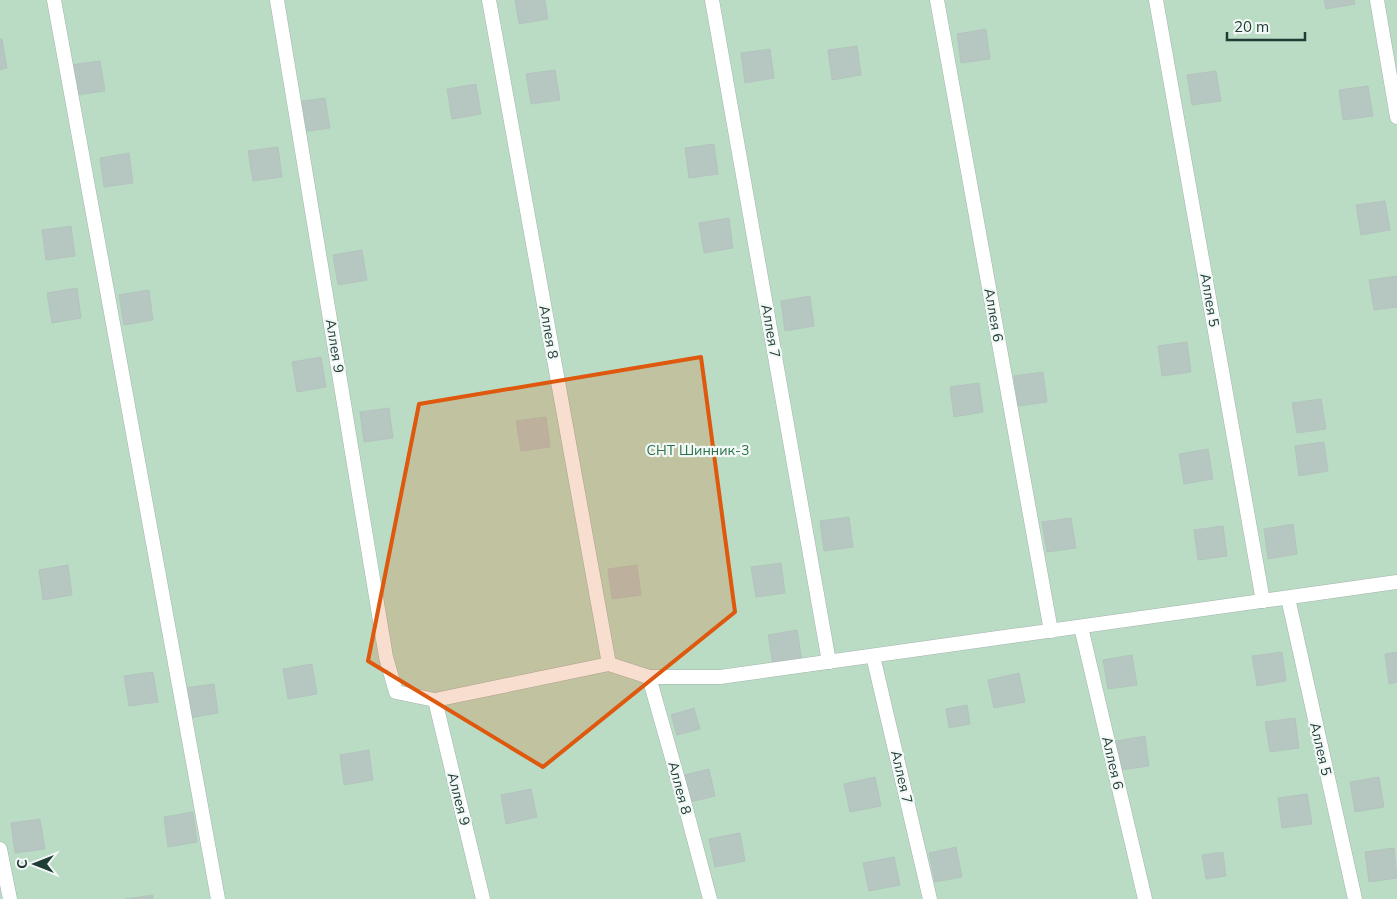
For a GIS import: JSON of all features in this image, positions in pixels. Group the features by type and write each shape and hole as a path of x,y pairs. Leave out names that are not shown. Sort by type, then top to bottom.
{"lane":[{"path":"54,0 218,899"},
{"name":"Аллея 9","path":"277,0 386,657 396,692 435,700 483,899"},
{"name":"Аллея 8","path":"489,0 609,664"},
{"name":"Аллея 7","path":"712,0 829,662"},
{"name":"Аллея 6","path":"937,0 1050,631"},
{"name":"Аллея 5","path":"1156,0 1263,601"},
{"path":"1377,0 1397,117"},
{"path":"435,700 609,664 649,677 720,677 1397,582"},
{"name":"Аллея 5","path":"1288,598 1355,899"},
{"name":"Аллея 6","path":"1081,626 1145,899"},
{"name":"Аллея 7","path":"873,656 930,899"},
{"name":"Аллея 8","path":"649,677 710,899"},
{"path":"0,849 10,899"}],"highlighted area":[{"path":"701,357 735,612 543,767 368,661 419,404"}],"green space":[{"name":"СНТ Шинник-3","path":"0,0 1397,0 1397,899 0,899"}],"building":[{"path":"515,0 545,0 548,19 519,24"},
{"path":"1324,0 1354,0 1355,4 1326,9"},
{"path":"986,29 990,59 961,63 957,34"},
{"path":"0,39 2,39 7,68 0,70"},
{"path":"857,46 861,75 832,80 828,50"},
{"path":"770,49 774,78 745,83 741,53"},
{"path":"100,61 105,91 76,95 71,65"},
{"path":"555,70 560,100 531,104 526,74"},
{"path":"1216,71 1221,101 1192,105 1187,75"},
{"path":"476,84 481,114 452,119 447,89"},
{"path":"1368,86 1373,116 1343,120 1339,90"},
{"path":"325,98 330,128 301,132 296,102"},
{"path":"714,144 718,174 689,178 685,148"},
{"path":"278,147 282,177 253,181 248,151"},
{"path":"129,153 133,183 104,187 100,158"},
{"path":"1385,201 1390,230 1361,235 1356,205"},
{"path":"729,218 733,248 704,253 699,223"},
{"path":"71,226 75,256 46,260 42,230"},
{"path":"362,250 367,280 338,285 333,255"},
{"path":"1397,276 1397,307 1374,310 1369,280"},
{"path":"77,288 81,318 52,323 47,293"},
{"path":"149,290 153,320 124,325 119,295"},
{"path":"810,296 814,326 785,331 781,301"},
{"path":"1187,342 1191,372 1162,376 1158,346"},
{"path":"321,357 326,387 297,392 292,362"},
{"path":"1043,372 1047,402 1018,406 1014,376"},
{"path":"979,383 983,412 954,417 950,387"},
{"path":"1321,399 1326,429 1297,433 1292,403"},
{"path":"389,408 393,438 364,442 360,412"},
{"path":"546,417 550,447 521,451 516,421"},
{"path":"1324,442 1328,471 1299,476 1295,446"},
{"path":"1208,449 1213,479 1184,484 1179,454"},
{"path":"849,517 853,547 824,551 820,521"},
{"path":"1071,518 1076,548 1047,552 1042,522"},
{"path":"1293,524 1297,554 1268,559 1264,529"},
{"path":"1223,526 1227,556 1198,560 1194,530"},
{"path":"781,563 785,593 756,597 751,567"},
{"path":"68,565 72,595 43,600 39,570"},
{"path":"637,565 641,595 612,599 608,569"},
{"path":"797,630 802,660 773,664 768,635"},
{"path":"1282,652 1286,681 1257,686 1252,656"},
{"path":"1397,652 1397,682 1389,684 1385,654"},
{"path":"1132,655 1137,685 1108,689 1103,660"},
{"path":"312,664 317,694 288,699 283,669"},
{"path":"153,672 158,702 129,706 124,676"},
{"path":"1019,673 1025,702 994,708 988,680"},
{"path":"214,684 218,713 189,718 184,688"},
{"path":"967,705 970,724 949,728 946,709"},
{"path":"694,708 700,729 677,735 671,715"},
{"path":"1295,718 1299,748 1270,752 1265,722"},
{"path":"1145,736 1149,766 1120,770 1116,741"},
{"path":"369,750 373,780 344,785 340,755"},
{"path":"709,769 715,796 690,802 684,775"},
{"path":"875,777 881,806 850,812 844,784"},
{"path":"1379,777 1384,807 1355,812 1350,782"},
{"path":"531,789 537,817 506,824 501,795"},
{"path":"1307,794 1312,824 1282,828 1278,798"},
{"path":"193,812 197,842 168,847 164,817"},
{"path":"40,819 45,849 15,853 11,823"},
{"path":"740,833 745,861 715,867 709,839"},
{"path":"956,847 962,877 935,882 929,853"},
{"path":"1394,848 1397,878 1369,882 1365,852"},
{"path":"1223,852 1226,876 1206,879 1202,855"},
{"path":"894,857 900,885 869,891 863,863"},
{"path":"153,895 153,899 125,899"}]}
